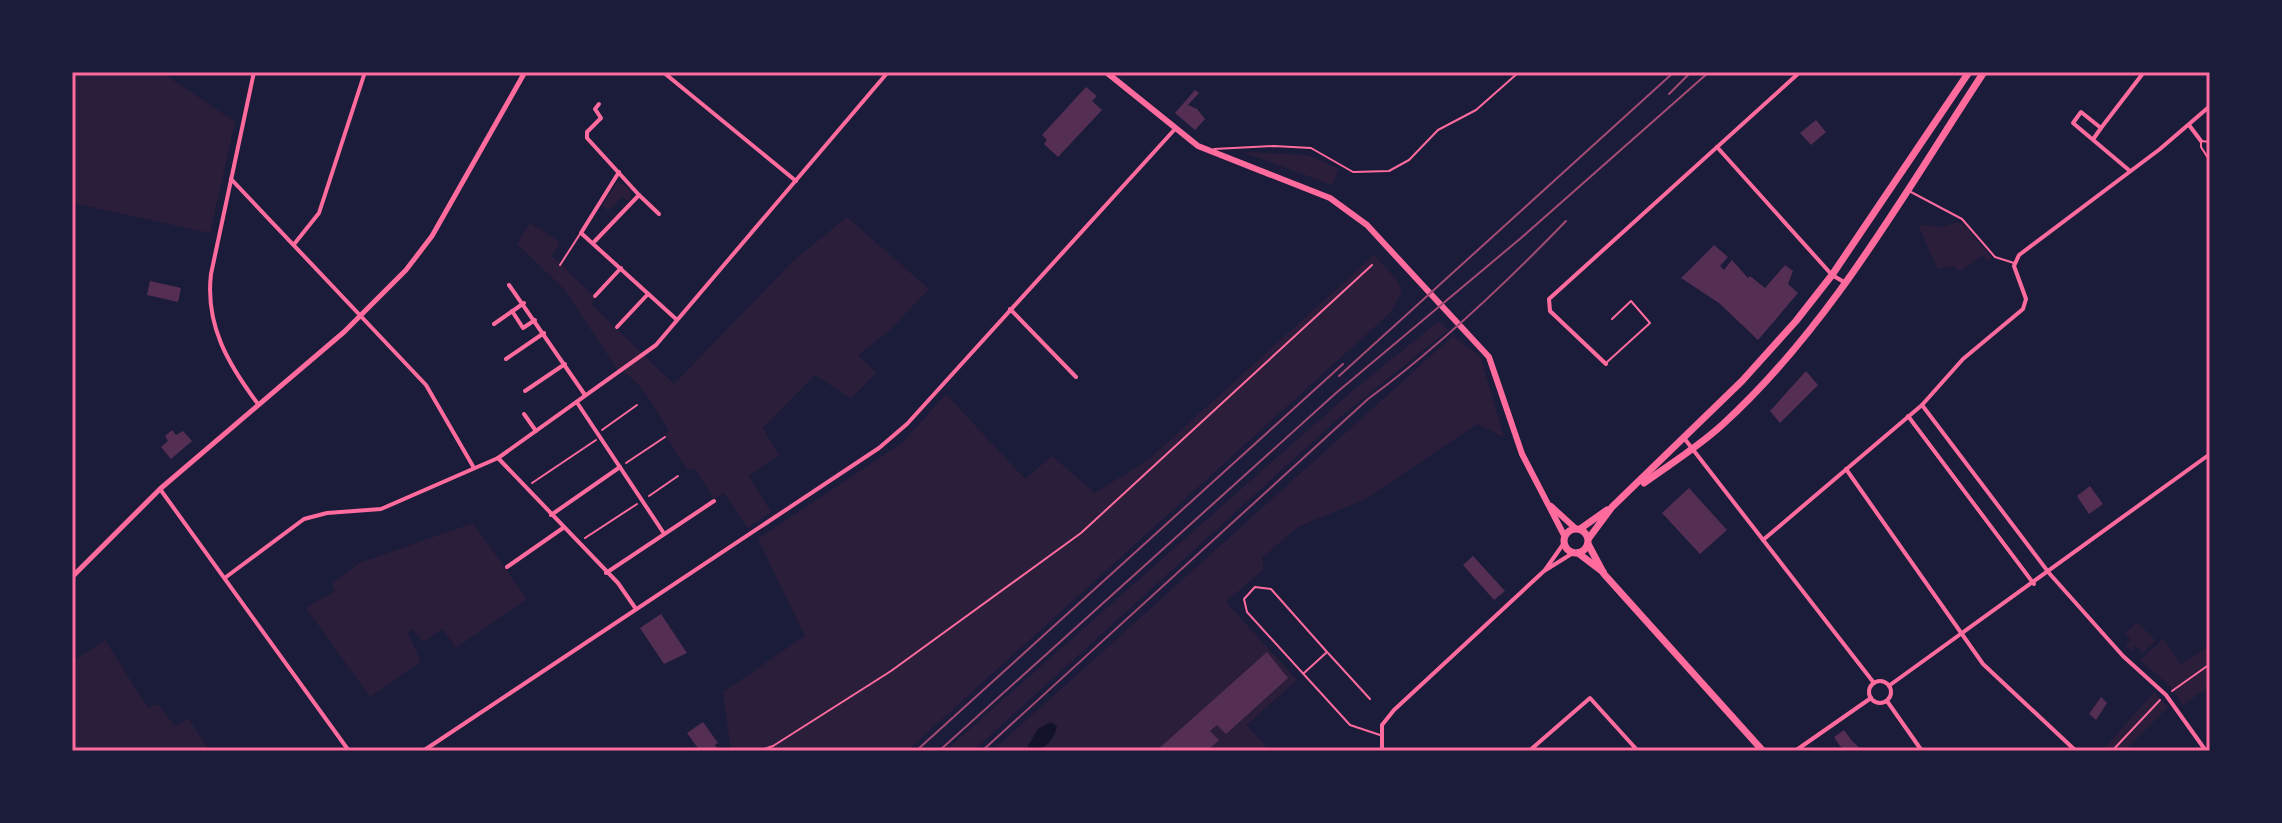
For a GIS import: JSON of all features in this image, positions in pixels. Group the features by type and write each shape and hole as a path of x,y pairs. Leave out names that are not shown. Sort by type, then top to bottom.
{"main road":[{"path":"1106,72 1175,129 1208,149 1342,205 1404,266 1489,357 1522,454 1564,540 1575,553 1604,574 1760,750"},
{"path":"1629,493 1742,381 1832,275 1969,72"},
{"path":"1564,540 1693,448 1753,395 1844,283 1984,72"},
{"path":"1548,503 1588,541 1604,574"},
{"path":"1575,553 1588,541 1612,507"}],"street":[{"path":"254,72 211,274 210,312 224,352 259,404"},
{"path":"295,243 319,213 365,72"},
{"path":"72,577 160,489 362,315 406,270 432,236 525,72"},
{"path":"663,72 796,181"},
{"path":"226,577 304,519 327,513 381,509 498,458 638,361 703,294 888,72"},
{"path":"1606,364 1547,305 1549,299 1800,72"},
{"path":"2094,138 2144,72"},
{"path":"599,104 595,109 601,118 586,136 659,214"},
{"path":"1763,540 1922,405 1963,359 2025,305 2014,263 2019,255 2210,106"},
{"path":"2101,128 2081,112 2073,123 2130,171"},
{"path":"2189,125 2201,141"},
{"path":"423,751 879,448 907,424 1175,129"},
{"path":"1717,147 1832,275 1844,283"},
{"path":"619,172 581,233 676,319"},
{"path":"231,179 295,243 437,400 474,468"},
{"path":"594,242 639,195"},
{"path":"595,296 621,268"},
{"path":"509,285 585,395"},
{"path":"617,327 648,294"},
{"path":"494,324 524,303"},
{"path":"1010,309 1076,377"},
{"path":"512,311 523,328 535,320"},
{"path":"506,359 544,333"},
{"path":"525,391 565,364"},
{"path":"577,404 663,532"},
{"path":"1922,405 2049,573 2123,656 2166,695 2206,751"},
{"path":"524,414 536,431"},
{"path":"1908,416 2034,584"},
{"path":"1684,438 1874,683"},
{"path":"1890,685 1962,636 2210,454"},
{"path":"498,458 636,609"},
{"path":"551,515 620,467"},
{"path":"1846,469 1983,664 2076,751"},
{"path":"160,489 349,751"},
{"path":"606,573 663,532 714,501"},
{"path":"507,567 563,528"},
{"path":"1544,571 1564,540"},
{"path":"1382,751 1380,735 1394,710 1544,571 1575,553"},
{"path":"1881,680 1890,685 1892,692 1887,701 1877,703 1871,698 1869,691 1874,683 1881,680"},
{"path":"1529,751 1590,698 1638,751"},
{"path":"1795,751 1871,698"},
{"path":"1887,701 1922,751"}],"lane":[{"path":"1208,149 1311,148 1353,172 1383,173 1405,163 1438,130 1476,110 1519,72"},
{"path":"2210,142 2201,141 2202,151 2210,161"},
{"path":"1906,189 1962,219 1995,257 2014,263"},
{"path":"560,265 581,233"},
{"path":"1606,364 1650,323 1631,301 1612,319"},
{"path":"1370,699 1271,589 1259,586 1246,595 1247,612 1350,725 1380,735"},
{"path":"1304,673 1327,652"}],"path":[{"path":"759,751 773,746 891,671 1081,533 1372,265"},
{"path":"526,487 637,405"},
{"path":"620,467 665,437"},
{"path":"578,543 678,476"},
{"path":"2112,751 2166,695 2210,664"}],"shaded area":[{"path":"77,72 161,72 235,122 210,233 72,203 72,77"},
{"path":"1243,152 1308,155 1339,169 1332,185"},
{"path":"618,182 631,190 631,197 628,201 622,197 608,211 602,205"},
{"path":"847,217 929,289 889,331 858,355 876,373 851,399 815,375 763,428 779,455 749,476 771,512 748,528 724,493 714,499 694,468 688,471 664,434 669,431 647,396 634,380 618,371 564,289 517,244 530,223 560,242 552,256 596,298 591,304 674,384 793,261"},
{"path":"1957,222 1963,224 1992,258 1988,261 1982,255 1960,272 1954,266 1938,269 1919,228 1922,225 1943,227"},
{"path":"1374,255 1397,280 1402,292 1390,313 907,751 731,751 723,692 805,636 758,539 902,443 946,394 1025,479 1052,456 1095,493 1149,459"},
{"path":"1439,321 1448,330 1338,419 973,751 945,751 1351,392"},
{"path":"1453,336 1480,356 1504,437 1477,424 1368,498 1298,527 1262,558 1264,569 1226,602 1297,680 1247,725 1270,751 992,751"},
{"path":"473,523 527,599 456,648 443,629 423,642 413,629 408,633 421,662 370,697 306,608 335,591 332,584 359,563"},
{"path":"2137,622 2156,641 2143,653 2136,646 2131,651 2125,645 2131,640 2125,633"},
{"path":"2163,639 2181,664 2210,645 2210,686 2183,705 2170,686 2140,660"},
{"path":"105,640 148,708 158,704 175,726 188,718 210,751 72,751 72,655 76,659"},
{"path":"2154,692 2168,707 2124,751 2102,751"},
{"path":"1051,722 1057,726 1050,742 1037,750 1025,751 1038,729"}],"building":[{"path":"1086,87 1097,96 1092,101 1102,110 1058,157 1044,144 1047,140 1042,135"},
{"path":"1195,90 1199,93 1188,105 1197,109 1205,119 1195,130 1175,113"},
{"path":"1816,120 1826,132 1811,145 1800,133"},
{"path":"1714,245 1728,257 1720,266 1724,270 1732,260 1748,278 1750,276 1765,288 1785,265 1793,271 1788,284 1798,293 1758,340 1719,303 1681,278"},
{"path":"150,281 181,288 178,302 147,295"},
{"path":"1806,371 1818,385 1780,423 1770,411"},
{"path":"172,430 176,435 183,431 192,441 171,459 161,447 168,441 165,436"},
{"path":"2090,486 2103,504 2089,514 2077,496"},
{"path":"1689,488 1727,530 1700,554 1662,513"},
{"path":"1473,556 1505,591 1494,600 1463,565"},
{"path":"661,614 687,653 664,664 640,628"},
{"path":"1267,652 1288,678 1226,734 1217,725 1210,731 1219,740 1207,751 1156,751"},
{"path":"2101,697 2107,703 2096,720 2089,714"},
{"path":"703,722 718,743 715,745 719,751 700,751 687,733"},
{"path":"1844,730 1863,751 1847,751 1840,746 1834,737"}],"railway":[{"path":"1339,376 1674,72"},
{"path":"1669,94 1691,72"},
{"path":"939,751 1336,393 1521,238 1709,72"},
{"path":"982,751 1368,399 1471,314 1566,221"},
{"path":"916,751 1343,364"}]}
